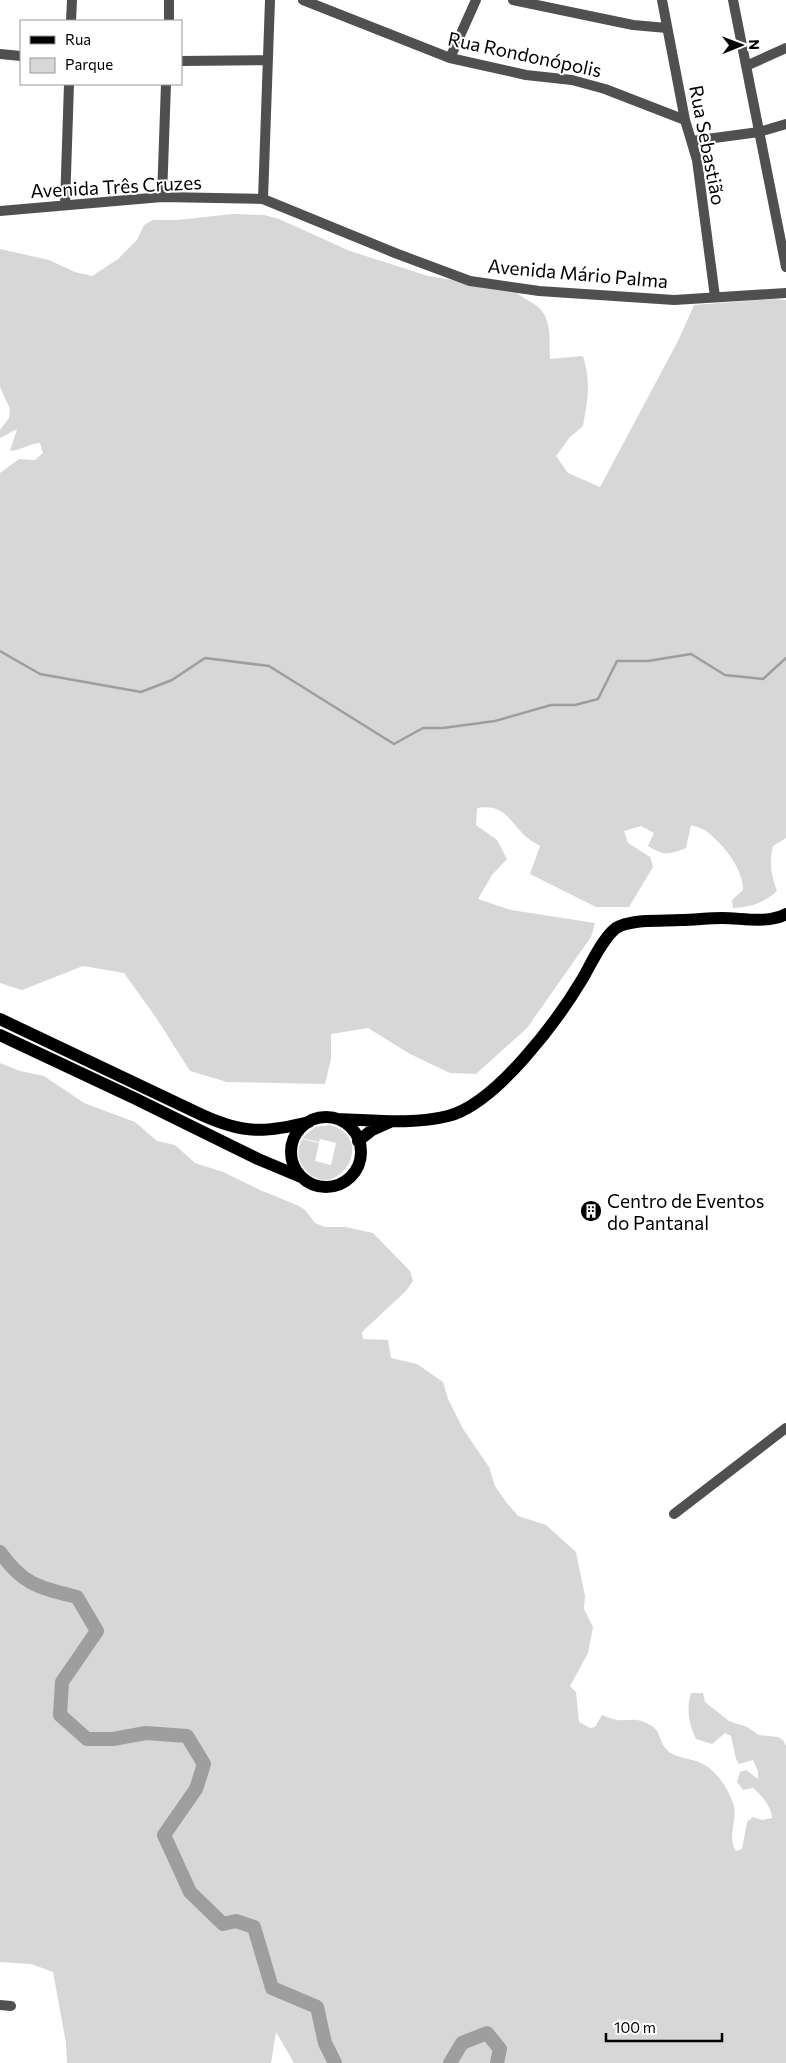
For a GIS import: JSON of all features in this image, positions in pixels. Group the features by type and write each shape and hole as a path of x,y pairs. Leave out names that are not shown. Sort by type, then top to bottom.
{"main road":[{"path":"0,1019 230,1126 263,1130 309,1122 324,1117 338,1120 424,1120 448,1116 471,1107 494,1090 516,1068 544,1032 576,990 610,933 619,926 649,922 722,918 770,919 784,917"},
{"path":"0,1035 258,1159 301,1177 309,1183 324,1187 335,1186 346,1181 360,1161 358,1141 352,1129 338,1120"},
{"path":"358,1141 372,1130 394,1120"},
{"path":"301,1177 293,1164 291,1148 297,1133 309,1122"}],"street":[{"path":"71,20 72,0"},
{"path":"169,0 169,20"},
{"path":"263,199 270,0"},
{"name":"Rua Rondonópolis","path":"303,0 450,58 526,75 572,80 606,89 684,120"},
{"path":"450,58 476,0"},
{"path":"512,0 544,4 633,26 667,28"},
{"name":"Rua Sebastião","path":"662,0 684,120 697,160 715,297"},
{"path":"733,0 759,132 782,223 786,267"},
{"path":"746,66 786,48"},
{"path":"0,54 20,56"},
{"path":"182,61 267,60"},
{"path":"65,205 68,85"},
{"path":"162,197 166,85"},
{"path":"692,142 759,132 786,124"},
{"name":"Avenida Três Cruzes","path":"0,211 162,197 263,199"},
{"name":"Avenida Mário Palma","path":"263,199 395,253 470,281 539,290 674,300 786,293"},
{"path":"674,1514 786,1428"},
{"path":"0,2005 11,2006"}],"green space":[{"path":"233,214 264,215 279,219 350,251 428,276 514,290 534,304 540,309 547,321 550,336 550,359 583,356 587,374 587,399 583,426 570,437 556,456 568,473 600,487 678,341 694,305 773,299 786,300 786,838 773,846 771,857 773,880 777,891 757,904 733,908 732,900 743,890 740,873 731,857 712,836 704,830 691,825 686,848 675,852 662,853 648,846 654,833 641,826 624,831 628,843 650,857 653,867 629,907 596,907 530,874 540,846 525,836 499,810 486,807 477,808 476,825 497,840 507,859 492,875 478,899 511,910 595,923 591,937 527,1028 476,1074 450,1073 410,1054 368,1028 331,1034 331,1059 325,1084 227,1082 190,1071 157,1019 124,973 83,966 22,990 0,983 0,473 19,459 35,460 43,453 40,443 10,451 17,429 0,438 0,430 9,418 10,409 0,387 0,249 49,260 75,272 92,276 118,259 137,240 144,225 153,220 177,220"},
{"path":"0,1063 20,1071 44,1076 84,1103 135,1122 157,1141 175,1145 195,1163 223,1172 297,1205 305,1210 315,1223 325,1227 346,1227 373,1233 410,1271 413,1281 406,1291 362,1332 363,1339 388,1340 391,1358 417,1364 443,1382 448,1399 463,1429 489,1467 495,1486 506,1502 518,1516 546,1525 576,1552 585,1596 584,1609 593,1627 588,1653 570,1686 576,1692 579,1722 590,1728 595,1727 602,1715 617,1720 644,1722 657,1731 669,1752 706,1765 727,1789 733,1803 735,1815 732,1840 736,1851 742,1849 747,1822 753,1817 762,1820 772,1818 772,1814 766,1802 753,1788 743,1790 737,1782 740,1772 746,1770 758,1779 758,1771 753,1760 739,1764 736,1759 731,1736 725,1733 712,1744 696,1739 689,1717 691,1693 703,1693 705,1702 729,1721 747,1727 759,1735 778,1737 783,1740 786,1746 786,2063 294,2063 276,2032 271,2063 67,2063 66,2043 53,1972 31,1964 0,1962"},
{"path":"329,1125 344,1132 351,1143 352,1155 347,1166 339,1175 328,1180 316,1178 304,1168 298,1154 302,1139 319,1143 315,1161 331,1165 336,1143 320,1139 319,1142 302,1138 315,1127"}],"waterway":[{"path":"0,651 40,674 141,692 172,680 205,658 269,666 394,744 423,728 443,728 495,721 551,705 575,705 598,699 617,661 648,661 691,654 725,675 763,679 786,658"},
{"path":"0,1552 17,1572 33,1584 77,1597 97,1631 62,1682 60,1715 87,1739 113,1739 146,1733 187,1736 204,1764 196,1789 164,1835 190,1892 223,1924 236,1921 254,1927 272,1988 317,2007 325,2043 335,2063"},
{"path":"450,2063 462,2043 487,2033 500,2049 497,2063"}],"place":[{"name":"Centro de Eventos do Pantanal","path":"591,1211"}]}
